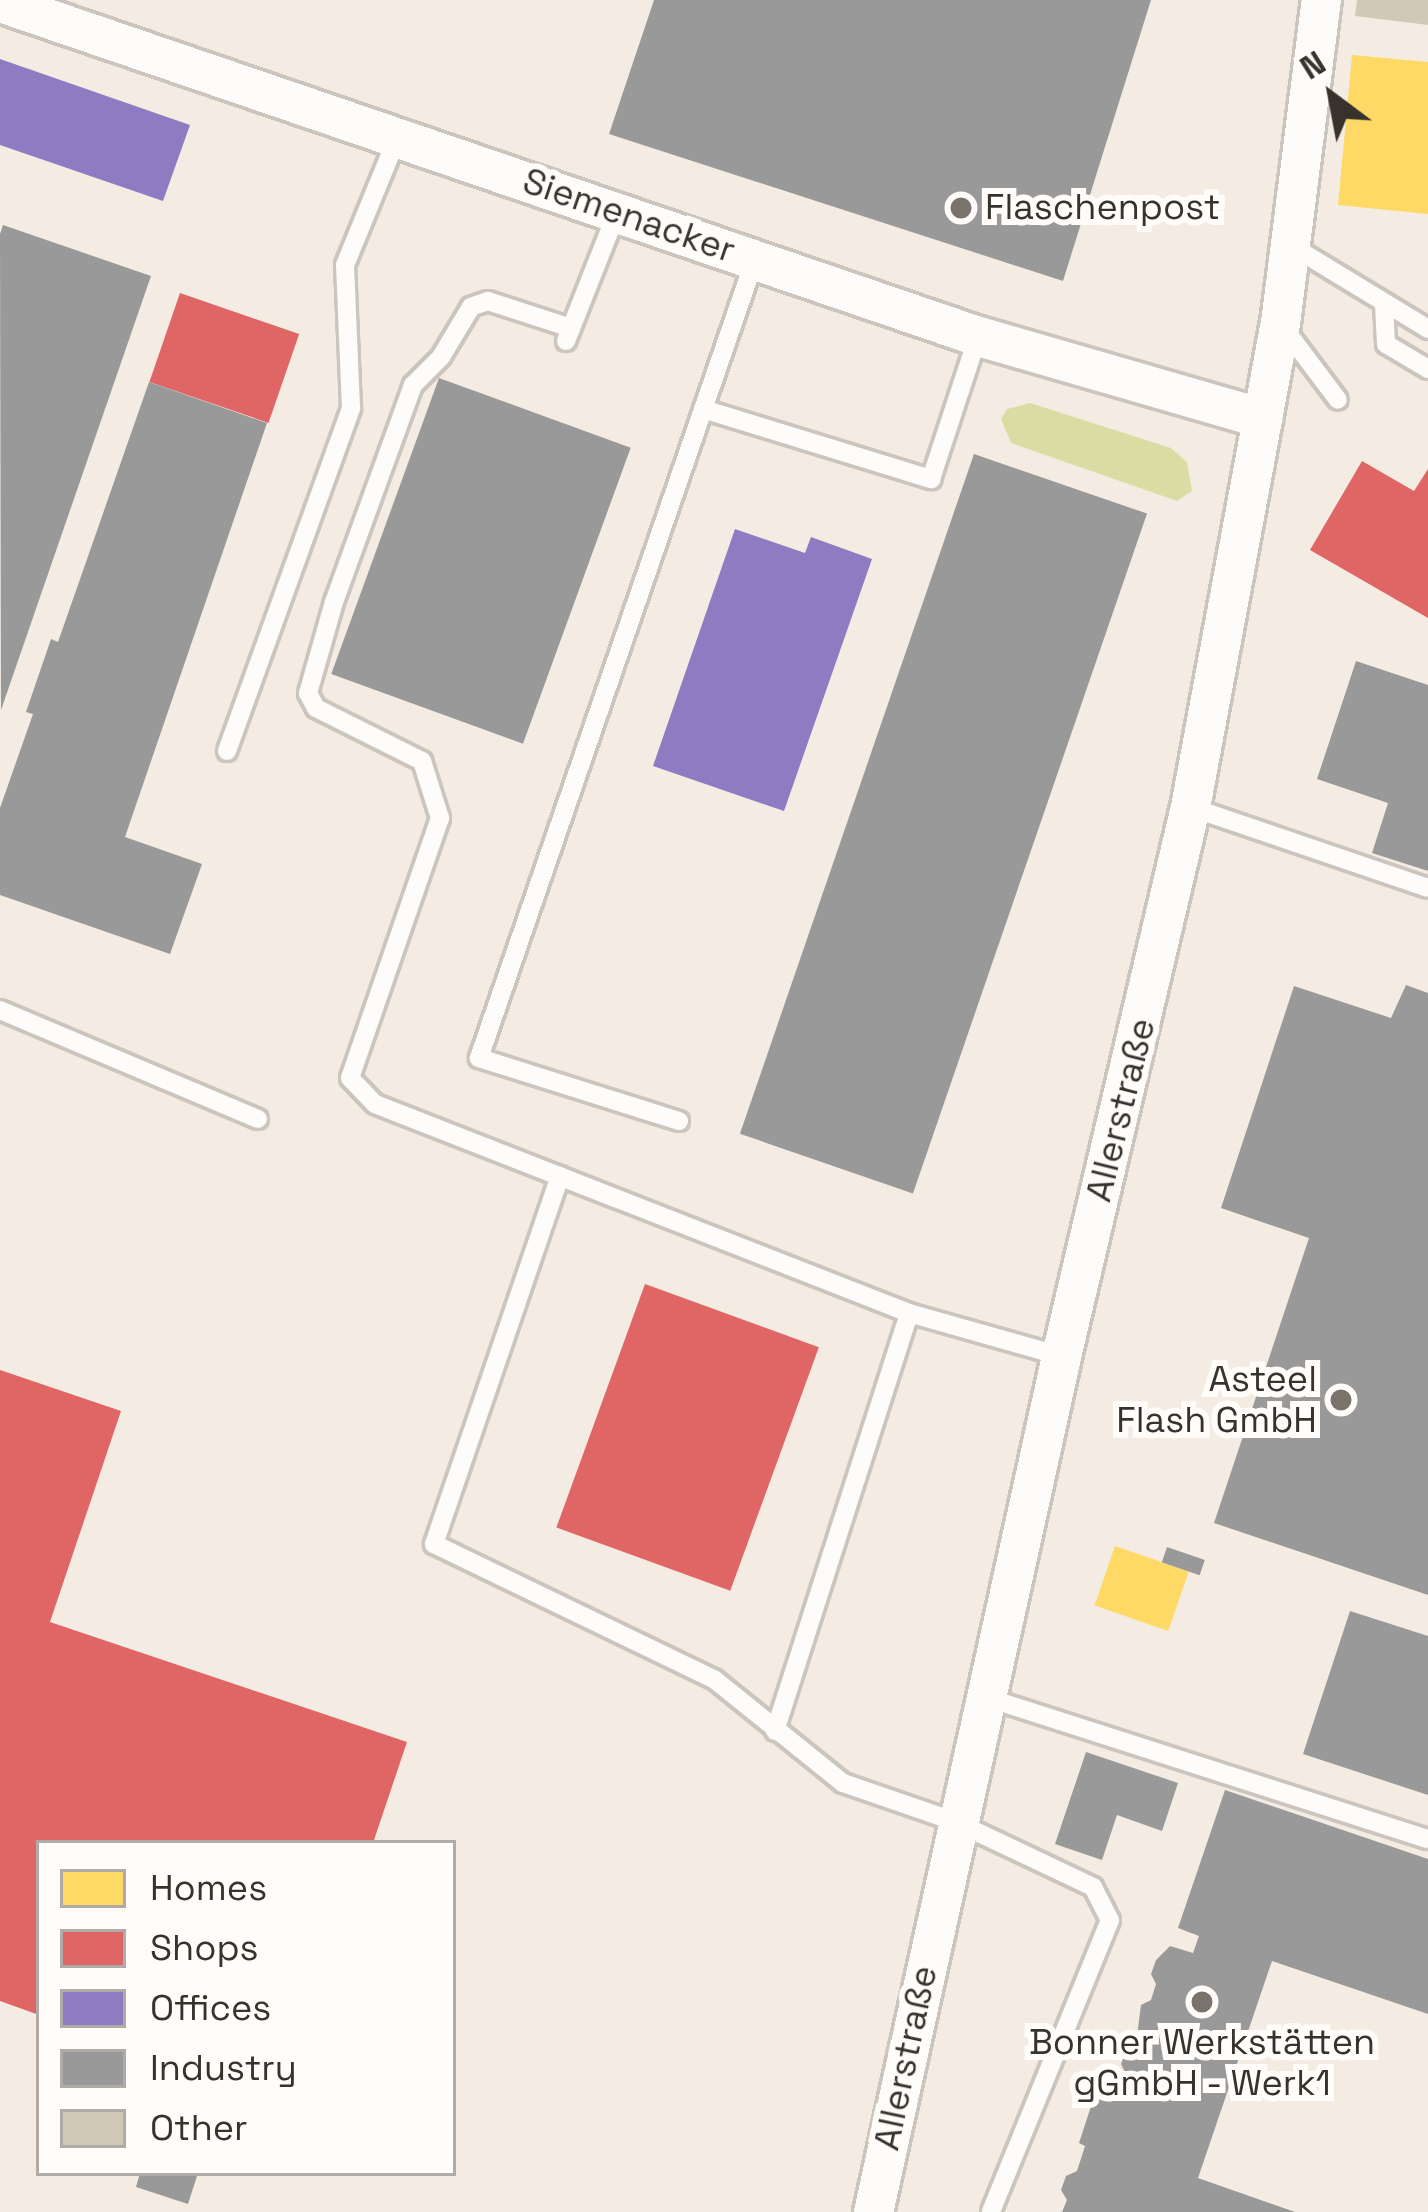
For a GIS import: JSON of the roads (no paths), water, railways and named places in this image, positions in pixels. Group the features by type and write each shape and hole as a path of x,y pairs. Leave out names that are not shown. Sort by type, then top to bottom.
{"street":[{"name":"Allerstraße","path":"873,2212 1060,1356 1190,807 1280,323 1321,0"},
{"name":"Siemenacker","path":"0,2 978,336 1262,418"}],"lane":[{"path":"227,751 350,408 345,265 397,138"},
{"path":"617,212 569,335 488,302 471,307 441,357 423,370 334,602 308,693 316,708 422,760 440,818 350,1078 375,1104 909,1313 1060,1356"},
{"path":"1290,245 1428,328"},
{"path":"679,1121 479,1058 754,259"},
{"path":"1384,304 1386,344 1428,369"},
{"path":"1280,323 1338,400"},
{"path":"704,410 931,479 978,336"},
{"path":"1190,807 1428,888"},
{"path":"0,1010 258,1119"},
{"path":"560,1176 434,1544 715,1680 843,1783 956,1822 1093,1887 1110,1920 992,2212"},
{"path":"775,1731 909,1313"},
{"path":"985,1696 1428,1839"}],"place":[{"name":"Flaschenpost","path":"961,208"},
{"name":"Asteel Flash GmbH","path":"1341,1400"},
{"name":"Bonner Werkstätten gGmbH - Werk1","path":"1202,2002"}]}
